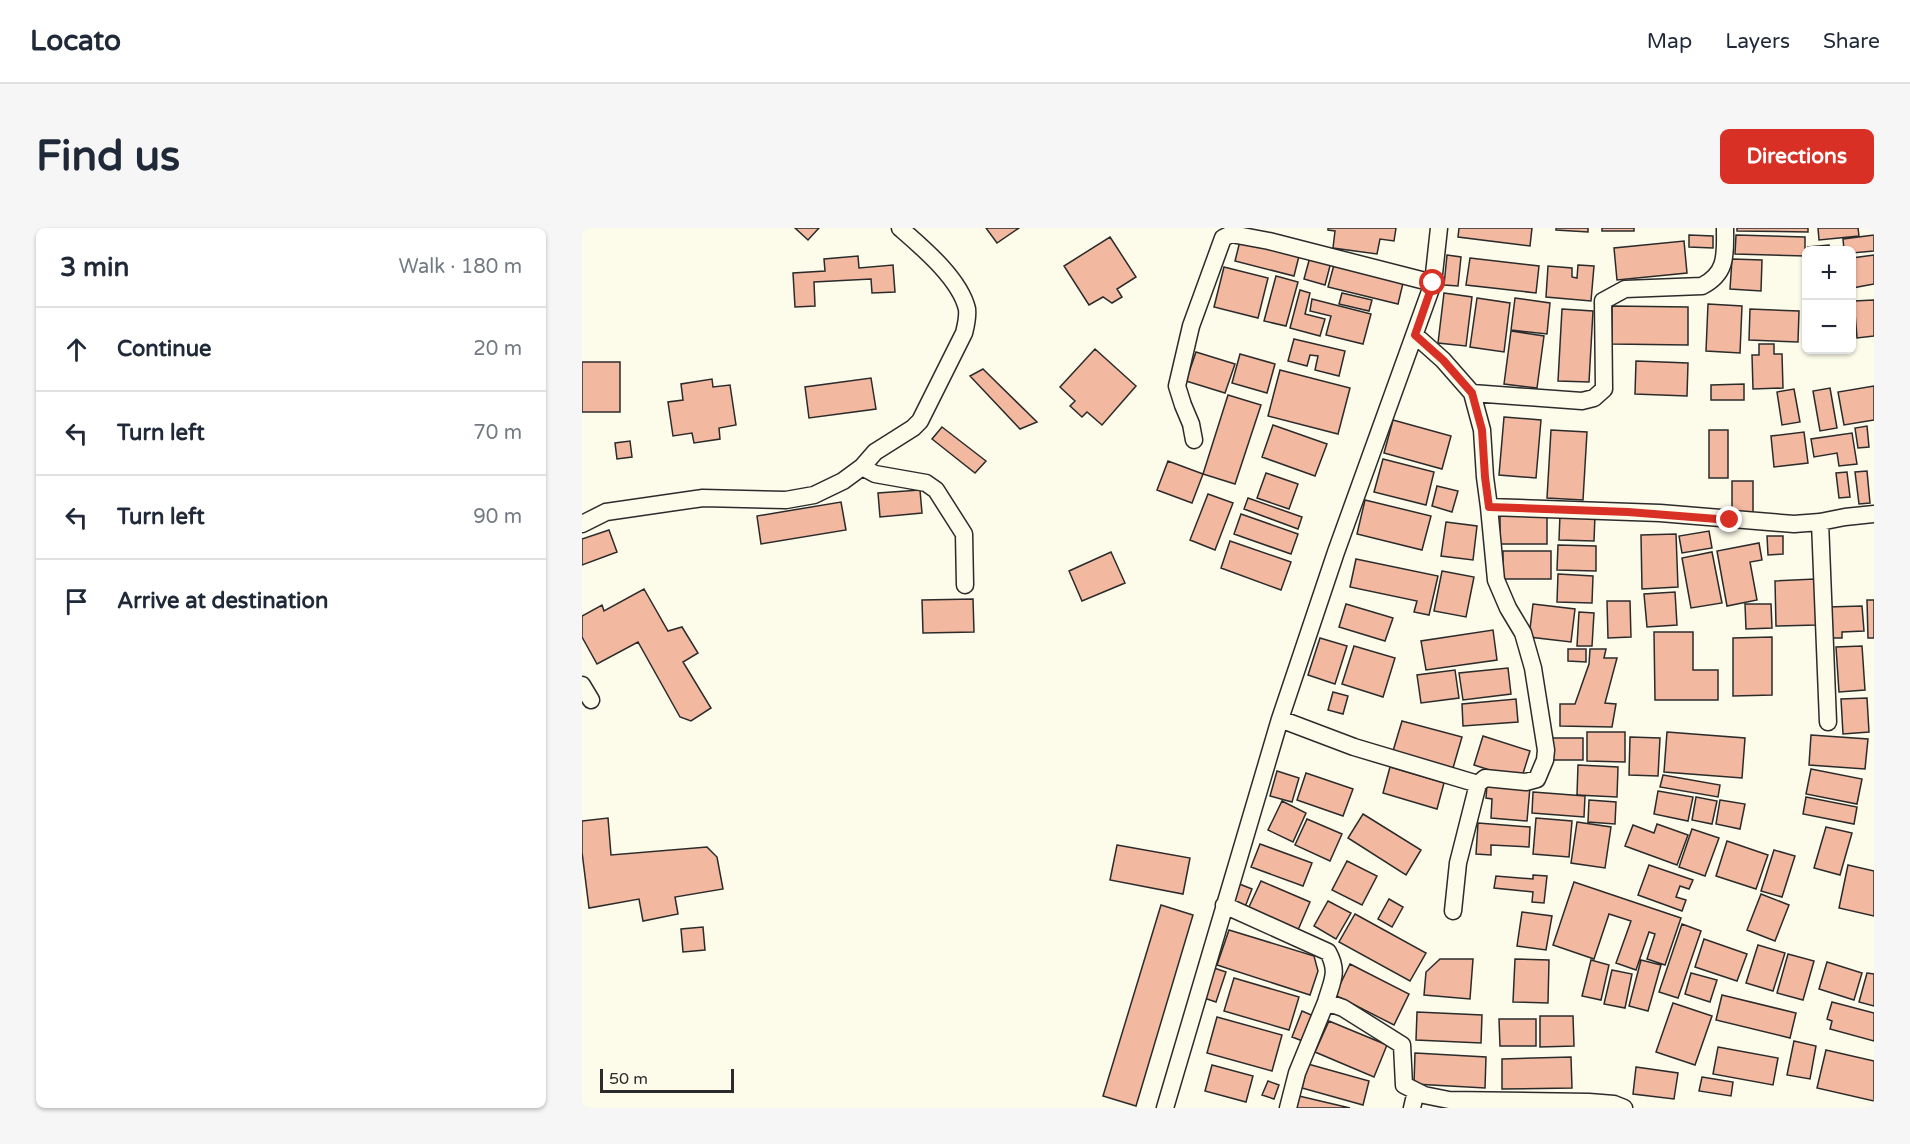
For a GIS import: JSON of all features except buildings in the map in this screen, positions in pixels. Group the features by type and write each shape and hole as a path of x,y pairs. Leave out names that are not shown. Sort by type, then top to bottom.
{"street":[{"path":"582,524 606,512 703,498 786,501 814,495 843,481 862,467 875,452 913,428 920,421 964,333 968,320 967,309 959,290 932,256 900,228"},
{"path":"1165,1108 1280,719 1336,552 1433,283 1439,228"},
{"path":"1472,393 1582,401 1594,398 1604,389 1604,301 1625,289 1702,286 1712,281 1718,276 1725,260 1725,228"},
{"path":"1194,440 1178,386 1191,326 1223,238 1231,234 1269,241 1433,283"},
{"path":"1415,335 1455,373 1472,393 1482,430 1496,580 1508,609 1523,633 1533,668 1546,750 1537,779 1526,782 1485,778 1478,784 1458,863 1453,911"},
{"path":"862,467 875,474 926,483 936,489 964,534 964,585"},
{"path":"1489,507 1660,513 1794,524 1874,514"},
{"path":"1820,522 1828,722"},
{"path":"582,685 591,700"},
{"path":"1280,719 1354,747 1478,784"},
{"path":"1224,905 1328,952 1335,964 1334,977 1326,1002 1297,1072 1288,1108"},
{"path":"1326,1002 1359,1017 1402,1045 1404,1085 1424,1095 1449,1100 1589,1102 1614,1104 1624,1108"},
{"path":"1412,1108 1416,1091"}],"route":[{"path":"1433,283 1415,335 1443,360 1472,393 1482,430 1489,507 1660,513 1730,520"}]}
